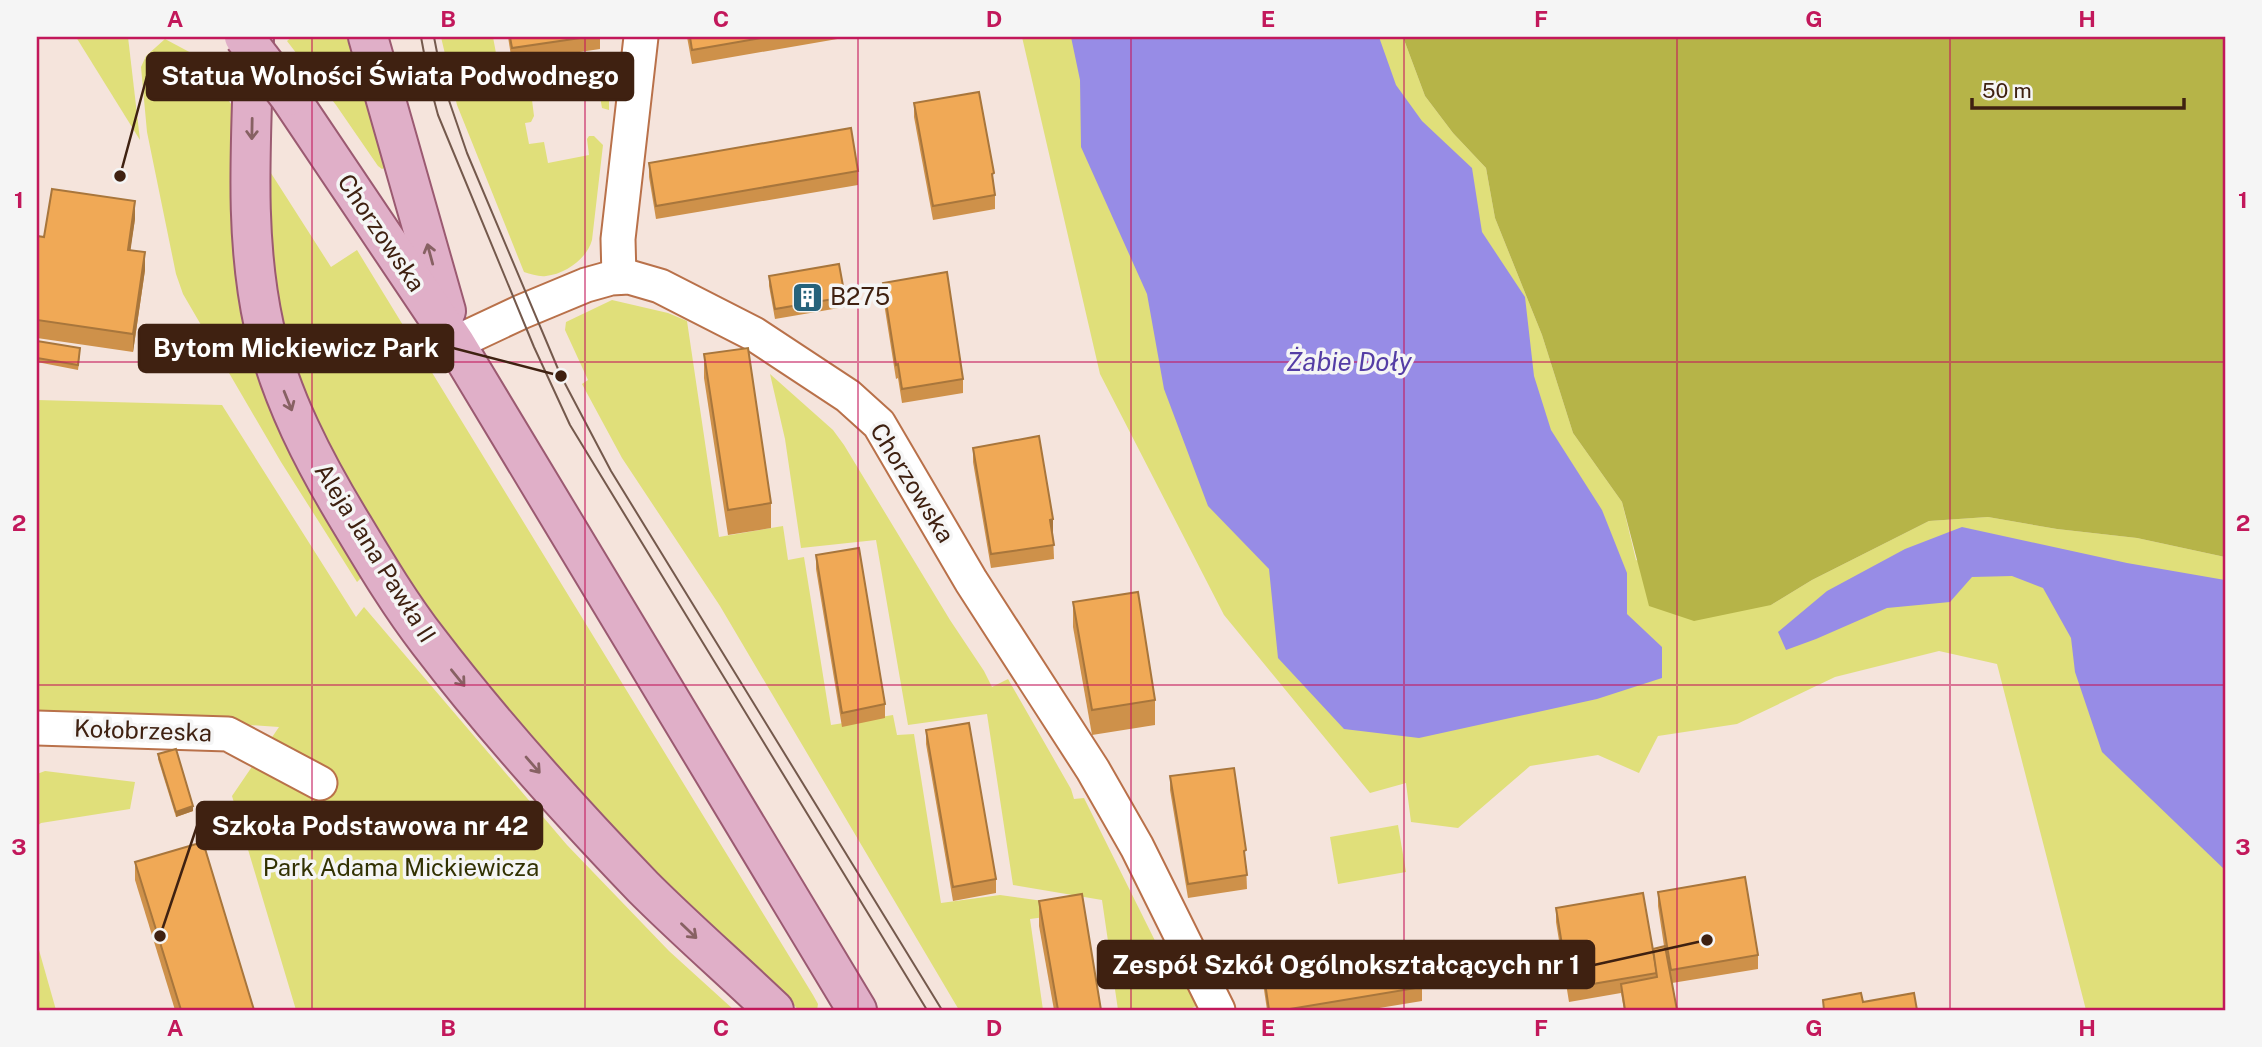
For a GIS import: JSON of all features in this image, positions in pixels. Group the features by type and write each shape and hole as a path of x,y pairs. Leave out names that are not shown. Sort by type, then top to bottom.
{"main road":[{"name":"Chorzowska","path":"244,37 289,96 455,343 856,1010"},
{"name":"Aleja Jana Pawła II","path":"254,37 251,172 255,281 275,369 292,411 338,501 383,575 428,640 474,699 643,886 774,1010"},
{"path":"368,37 455,343"}],"street":[{"path":"455,343 586,285 619,277 618,239 641,37"},
{"name":"Chorzowska","path":"619,277 641,279 660,286 754,334 839,390 879,424 971,581 1120,816 1218,1010"},
{"name":"Kołobrzeska","path":"37,728 228,734 320,783"}],"green space":[{"path":"76,37 128,37 140,140"},
{"path":"292,37 349,37 387,159 387,167 382,169 378,166 287,41"},
{"path":"441,37 493,37 504,81 562,69 561,63 602,56 609,73 609,110 602,108 599,91 532,100 534,116 531,122 525,123 529,144 544,142 548,163 589,155 589,136 594,136 603,145 592,240 585,253 568,269 546,276 524,272 457,105"},
{"path":"1022,37 1403,37 1425,96 1453,133 1486,168 1495,218 1542,335 1573,433 1622,502 1636,560 1771,605 1812,580 1929,521 1988,517 2057,529 2137,538 2225,557 2225,1010 2086,1010 1997,664 1939,651 1835,677 1737,724 1658,736 1639,773 1598,755 1530,766 1458,828 1411,822 1406,783 1370,793 1224,615 1100,374"},
{"path":"165,39 195,55 234,108 233,245 242,308 363,576 357,582 281,462 183,294 176,274 147,132 141,67 146,56"},
{"path":"269,170 331,267 357,250 813,995 818,1004 817,1010 799,1010 676,896 543,752 445,636 408,582 337,463 306,400 290,359 269,267"},
{"path":"612,300 668,313 687,321 719,537 783,526 788,560 804,557 831,725 893,715 897,735 914,734 941,903 1000,895 1080,906 1082,912 1030,919 1043,1010 959,1010 720,606 622,458 582,384 588,380 565,330 566,322"},
{"path":"770,374 833,430 844,445 992,687 1008,679 1071,789 1074,799 1084,798 1179,989 1189,986 1196,1006 1188,1010 1118,1010 1102,900 1013,885 987,714 908,725 876,540 801,548 785,439"},
{"name":"Park Adama Mickiewicza","path":"37,400 222,405 356,617 364,607 567,845 669,951 734,1010 296,1010 232,796 279,727 37,711"},
{"path":"45,771 135,782 130,809 41,823 37,826 37,774"},
{"path":"1398,825 1406,872 1338,884 1330,837"},
{"path":"37,943 56,1010 37,1010"}],"shaded area":[{"path":"1403,37 2225,37 2225,557 2137,538 2057,529 1988,517 1929,521 1812,580 1771,605 1694,621 1649,606 1622,502 1573,433 1542,335 1495,218 1486,168 1453,133 1425,96"}],"water":[{"name":"Żabie Doły","path":"1071,37 1379,37 1396,85 1422,121 1472,168 1482,232 1525,297 1534,376 1551,430 1602,510 1627,573 1627,614 1662,647 1662,678 1597,699 1419,738 1344,729 1278,658 1269,569 1208,506 1164,389 1147,294 1081,147 1080,80"},
{"path":"1962,527 2127,563 2225,580 2225,870 2102,752 2075,672 2071,638 2043,588 2012,576 1972,577 1950,602 1887,608 1786,650 1778,632 1827,591 1905,549"}],"building":[{"path":"510,37 587,37 512,48"},
{"path":"690,37 767,37 692,50"},
{"path":"979,92 994,173 995,195 933,206 914,103"},
{"path":"851,128 858,171 656,206 649,163"},
{"path":"52,189 135,201 128,250 145,252 133,334 37,320 37,236 44,237"},
{"name":"B275","path":"839,264 845,297 775,309 769,276"},
{"path":"947,272 963,379 902,389 883,283"},
{"path":"37,341 80,348 78,365 37,358"},
{"path":"748,348 771,503 728,510 704,354"},
{"path":"1039,436 1053,519 1050,520 1054,545 991,554 973,448"},
{"path":"859,548 885,704 842,713 816,555"},
{"path":"1138,592 1155,700 1092,710 1073,602"},
{"path":"969,723 996,879 953,887 926,730"},
{"path":"176,749 193,806 176,812 158,754"},
{"path":"1234,768 1247,875 1188,884 1170,776"},
{"path":"203,842 254,1010 181,1010 135,862"},
{"path":"1745,877 1758,955 1671,970 1658,892"},
{"path":"1643,893 1657,973 1569,988 1556,908"},
{"path":"1082,894 1101,1010 1058,1010 1039,901"},
{"path":"1415,944 1422,987 1284,1010 1269,1010 1263,969"},
{"path":"1665,946 1677,1010 1625,1010 1621,984 1657,977 1653,949"},
{"path":"1861,993 1863,1002 1914,993 1917,1010 1824,1010 1823,1000"}],"tram line":[{"path":"421,37 438,115 534,347 570,425 927,1010"},
{"path":"434,37 443,83 467,153 561,376 611,471 942,1010"}],"place":[{"name":"Statua Wolności Świata Podwodnego","path":"120,176"},
{"name":"B275","path":"807,297"},
{"name":"Bytom Mickiewicz Park","path":"561,376"},
{"name":"Szkoła Podstawowa nr 42","path":"160,936"},
{"name":"Zespół Szkół Ogólnokształcących nr 1","path":"1707,940"}]}
